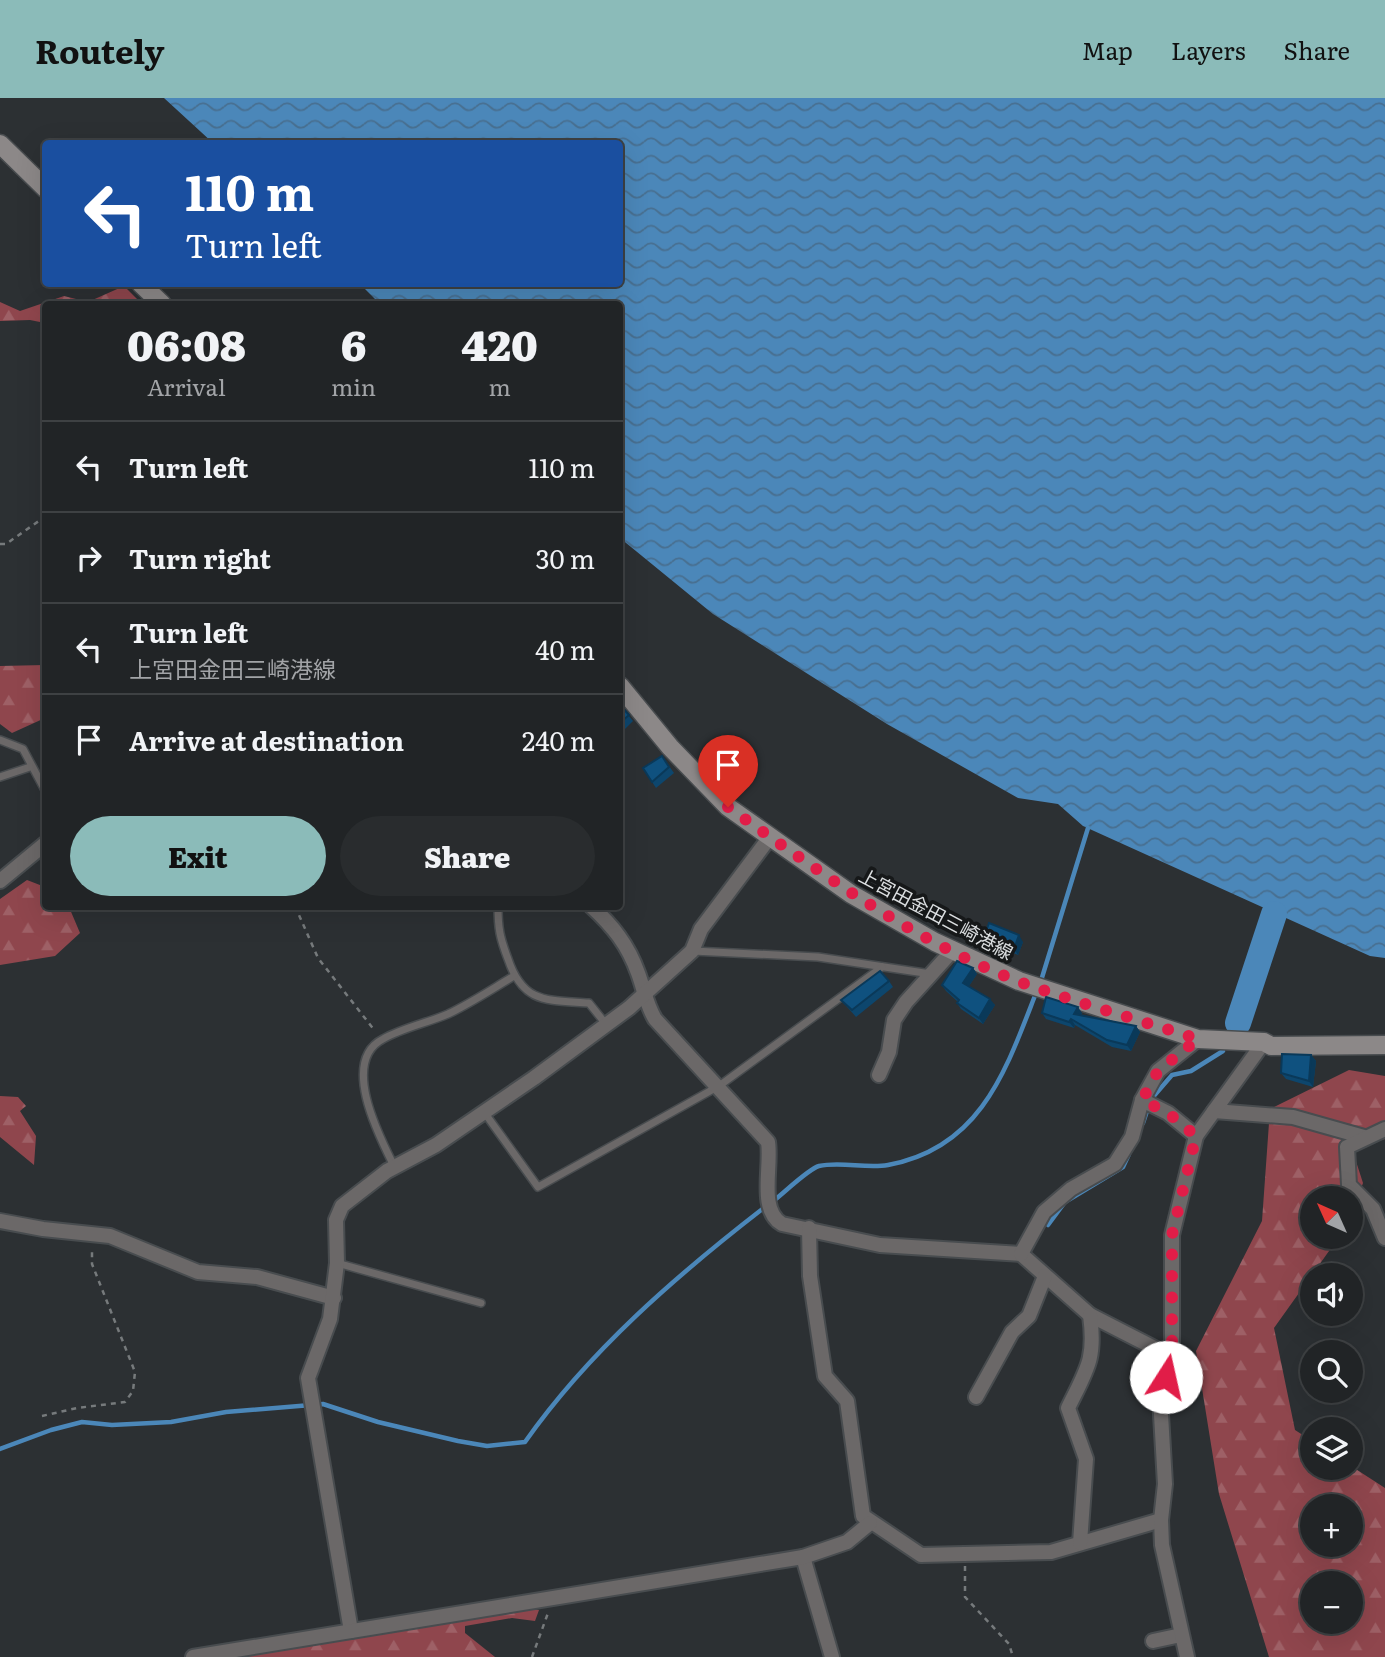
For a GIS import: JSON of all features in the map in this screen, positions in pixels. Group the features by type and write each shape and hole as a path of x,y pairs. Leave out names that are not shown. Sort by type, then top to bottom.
{"main road":[{"path":"0,144 42,185"},
{"path":"144,287 159,301"},
{"name":"上宮田金田三崎港線","path":"623,695 728,807 851,894 953,950 1029,984 1198,1039 1264,1042 1271,1046 1385,1045"}],"street":[{"path":"351,1631 308,1378 330,1319 337,1263 336,1220 342,1206 394,1166 436,1145 629,1008 692,951 701,929 770,837"},
{"path":"0,881 42,846"},
{"path":"595,910 623,938 655,1018 768,1142 771,1162 767,1200 774,1219 782,1224 880,1245 1021,1254 1090,1315 1172,1357"},
{"path":"879,1075 889,1052 894,1020 906,1002 934,975 953,950"},
{"path":"1021,1254 1044,1212 1071,1189 1115,1164 1132,1136 1142,1100 1158,1071 1198,1039"},
{"path":"1187,1657 1162,1545 1161,1520 1165,1484 1160,1397 1172,1357 1172,1235 1196,1136 1264,1042"},
{"path":"1142,1100 1168,1113 1196,1136"},
{"path":"1214,1111 1293,1117 1364,1137"},
{"path":"1385,1129 1347,1147 1349,1185 1373,1209 1385,1238"},
{"path":"0,1221 92,1234 133,1243 198,1272 257,1277 334,1298"},
{"path":"809,1228 810,1276 825,1376 847,1401 863,1516 870,1523 921,1555 1051,1552 1161,1520"},
{"path":"976,1397 1013,1332 1029,1316 1045,1276"},
{"path":"1080,1543 1086,1459 1068,1408 1089,1366 1094,1346 1090,1315"},
{"path":"193,1657 803,1557 847,1542 870,1523"},
{"path":"803,1557 832,1657"},
{"path":"1153,1641 1181,1635"}],"lane":[{"path":"0,740 23,749 42,786"},
{"path":"0,777 30,767"},
{"path":"498,910 498,936 514,976 530,994 548,1000 589,1003 605,1023"},
{"path":"692,951 818,957 934,975"},
{"path":"484,1112 538,1187 719,1086 883,967"},
{"path":"394,1166 377,1130 363,1084 366,1060 381,1039 451,1013 514,976"},
{"path":"337,1263 481,1303"}],"path":[{"path":"0,544 6,544 42,519"},
{"path":"297,910 318,958 381,1039"},
{"path":"42,1416 125,1402 133,1391 135,1372 92,1264 92,1234"},
{"path":"965,1554 965,1597 1009,1644 1013,1657"},
{"path":"532,1657 552,1597"}],"green space":[{"path":"125,287 139,301 90,301"},
{"path":"64,296 84,301 49,301"},
{"path":"0,302 20,311 42,304 42,322 0,321"},
{"path":"42,665 42,719 12,733 0,724 0,666"},
{"path":"27,880 42,886 42,910 70,910 80,933 55,956 0,965 0,899"},
{"path":"1349,1070 1385,1076 1385,1139 1352,1149 1362,1186 1300,1186 1300,1250 1330,1250 1320,1263 1300,1263 1300,1292 1274,1328 1295,1430 1300,1433 1300,1480 1363,1480 1363,1474 1385,1488 1385,1657 1269,1657 1219,1494 1196,1351 1262,1221 1270,1109"},
{"path":"0,1096 18,1097 26,1106 20,1111 36,1136 34,1165 0,1137"},
{"path":"522,1607 539,1610 535,1621 512,1618 465,1626 465,1633 495,1657 231,1657 432,1625"}],"water":[{"path":"164,98 1385,98 1385,958 1370,956 1083,826 1058,804 1018,798 887,724 713,614 623,540 623,301 377,301 363,287 623,287 623,140 210,140"}],"building":[{"path":"623,708 629,715 623,720"},
{"path":"662,756 669,767 652,782 643,768"},
{"path":"989,923 1019,935 1014,949 984,937"},
{"path":"957,961 973,968 963,983 990,999 979,1018 957,1003 959,1000 942,985"},
{"path":"880,971 889,981 852,1010 841,1000"},
{"path":"1046,997 1078,1007 1074,1014 1136,1026 1127,1045 1107,1040 1071,1019 1069,1022 1042,1013"},
{"path":"1282,1054 1311,1055 1309,1081 1281,1073"}],"waterway":[{"path":"1040,984 1088,828"},
{"path":"1238,1023 1274,914"},
{"path":"772,1202 819,1166 888,1165 920,1156 946,1142 968,1123 986,1102 1001,1077 1036,993"},
{"path":"1153,1097 1172,1075 1191,1071 1223,1051"},
{"path":"1143,1123 1147,1111"},
{"path":"1048,1225 1065,1202 1123,1167 1129,1154"},
{"path":"0,1449 82,1422 112,1425 171,1422 226,1412 323,1404 378,1422 458,1441 487,1446 525,1442 577,1376 636,1316 667,1287 765,1207"}],"route":[{"path":"728,807 851,894 935,942 1019,981 1198,1039 1158,1071 1142,1100 1168,1113 1196,1136 1184,1175 1172,1235 1172,1357 1166,1377"}]}
